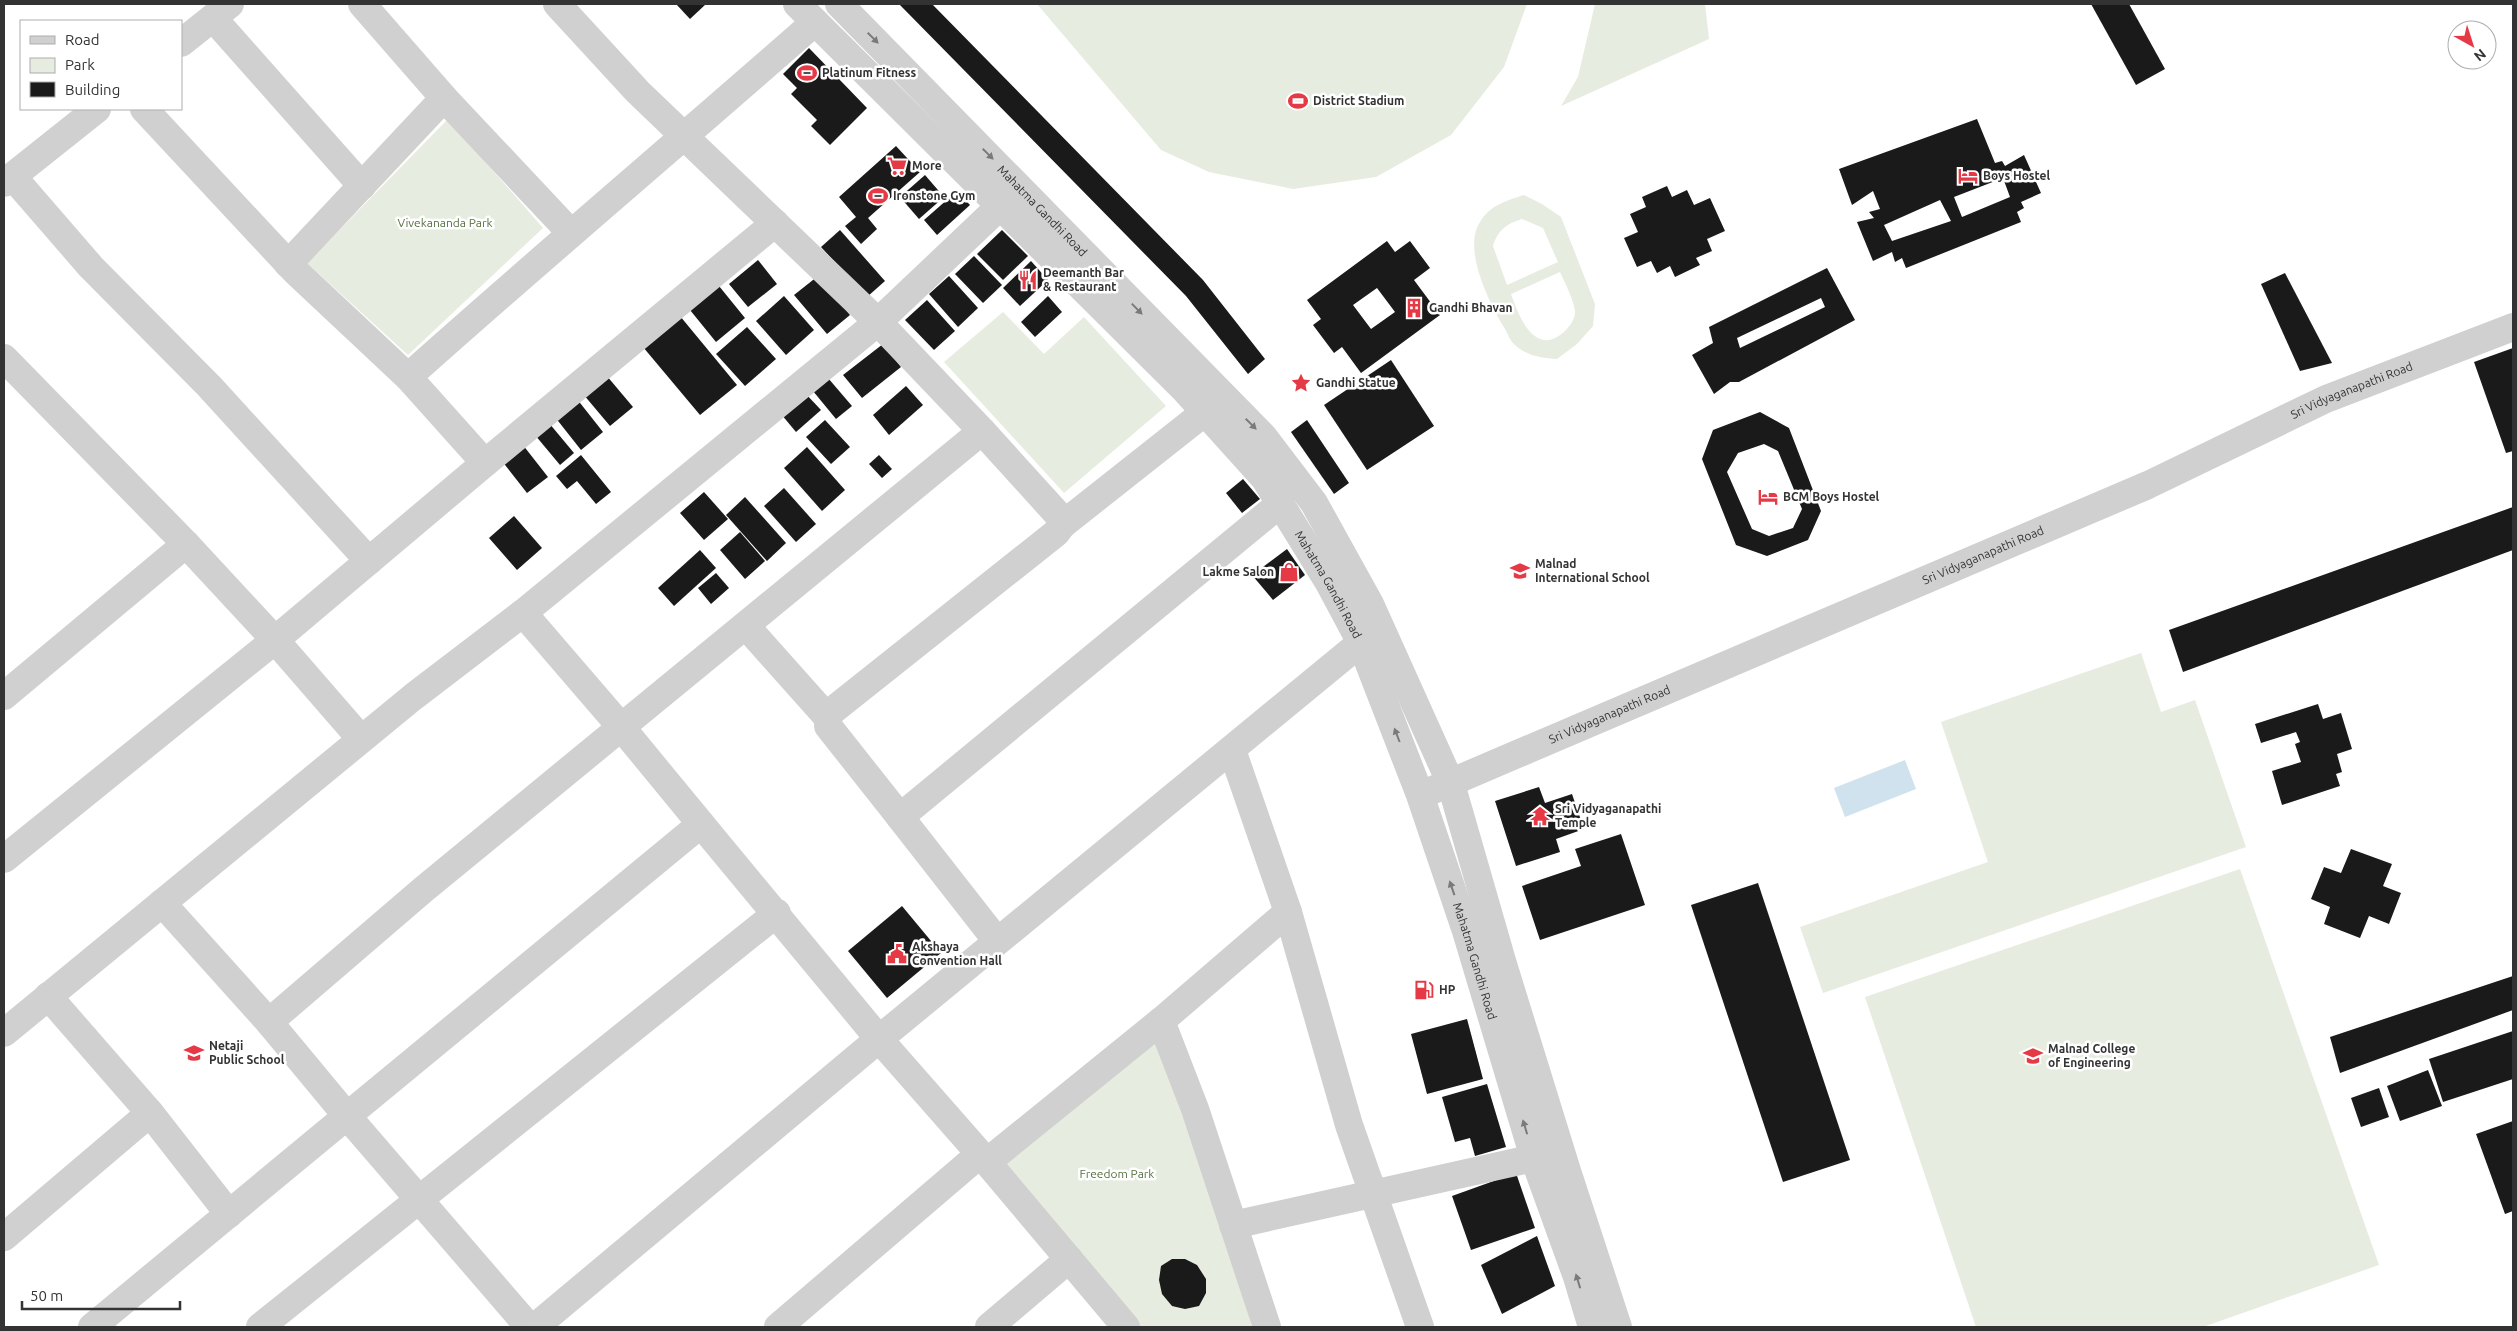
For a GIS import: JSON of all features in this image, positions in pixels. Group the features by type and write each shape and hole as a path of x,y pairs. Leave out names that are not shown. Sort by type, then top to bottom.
{"street":[{"path":"362,4 444,98 571,233"},
{"path":"557,4 638,92 878,322 982,431 1060,517 1062,525"},
{"name":"Mahatma Gandhi Road","path":"839,4 1265,479 1329,583 1371,634 1451,784 1508,980 1618,1327"},
{"path":"182,42 222,11 362,186"},
{"path":"408,377 571,233 685,137 806,13"},
{"name":"Mahatma Gandhi Road","path":"806,13 1011,196 1262,436 1314,503 1370,604 1371,634 1420,795 1466,931 1534,1158 1577,1277 1592,1327"},
{"path":"288,264 444,98"},
{"path":"96,110 8,180 209,386 369,561"},
{"path":"145,110 288,264 408,377 485,463"},
{"path":"4,1033 361,739 523,613 878,322 1011,196"},
{"path":"4,859 275,640 775,223"},
{"name":"Sri Vidyaganapathi Road","path":"1420,795 1451,784 2148,485 2326,399 2513,327"},
{"path":"4,358 186,544 275,640 361,739"},
{"path":"997,941 828,726 828,718 832,711 1205,412"},
{"path":"269,1022 424,889 982,431"},
{"path":"900,817 1281,503"},
{"path":"4,696 186,544"},
{"path":"523,613 622,728 879,1039 1126,1327"},
{"path":"746,626 828,718"},
{"path":"535,1327 997,941 1371,634"},
{"path":"1232,750 1288,912 1349,1125 1420,1327"},
{"path":"92,1327 701,824"},
{"path":"162,903 269,1022 347,1116 529,1327"},
{"path":"778,1327 983,1158 1161,1021 1288,912"},
{"path":"260,1327 776,913"},
{"path":"48,996 150,1113 229,1214"},
{"path":"1161,1021 1195,1109 1267,1327"},
{"path":"4,1237 150,1113"},
{"path":"1233,1225 1534,1158"},
{"path":"989,1327 1069,1259"}],"green space":[{"name":"District Stadium","path":"1037,4 1527,4 1504,67 1451,135 1376,177 1293,189 1209,172 1161,150"},
{"path":"1595,4 1705,4 1709,39 1561,106 1578,77"},
{"name":"Vivekananda Park","path":"448,119 543,228 408,355 307,263"},
{"path":"1524,195 1561,217 1595,304 1593,326 1577,344 1557,359 1530,354 1513,343 1492,306 1476,262 1475,234 1484,216 1505,202","holes":["1522,219 1543,228 1558,262 1507,285 1493,246 1503,228","1560,272 1571,297 1575,315 1564,332 1553,339 1544,340 1536,337 1523,323 1511,294"]},
{"path":"1003,312 1044,354 1084,317 1166,406 1064,493 944,362"},
{"path":"2141,653 2161,712 2195,700 2246,847 1823,993 1800,927 1988,862 1941,722"},
{"path":"2240,869 2379,1265 2203,1327 1976,1327 1865,997"},
{"name":"Freedom Park","path":"1157,1039 1239,1282 1252,1327 1140,1327 1003,1162"}],"water":[{"path":"1905,760 1916,789 1845,817 1834,788"}],"building":[{"path":"676,4 706,4 690,19"},
{"path":"899,4 932,4 1203,280 1265,359 1248,374 1186,296"},
{"path":"2091,4 2129,4 2165,69 2136,85"},
{"path":"809,48 867,108 830,145 811,126 817,120 791,94 797,88 783,74"},
{"path":"1977,119 1995,163 2002,161 2005,166 2024,155 2041,193 2021,202 2024,208 2017,212 2021,222 1906,268 1902,258 1895,262 1892,252 1873,261 1857,222 1874,218 1869,212 1880,209 1873,191 1852,205 1839,169","holes":["2003,178 2010,197 1962,217 1954,197","1940,200 1951,221 1892,241 1884,225"]},
{"path":"896,146 920,172 868,218 877,229 861,244 845,226 856,217 839,197"},
{"path":"925,175 944,197 919,219 900,197"},
{"path":"1667,186 1672,197 1687,190 1694,205 1710,198 1725,231 1707,239 1712,251 1696,258 1700,265 1675,277 1670,266 1657,273 1651,261 1637,267 1624,238 1638,232 1630,214 1646,207 1642,197"},
{"path":"957,191 970,205 937,235 924,220"},
{"path":"840,230 885,281 867,297 821,247"},
{"path":"1002,230 1028,256 1003,280 977,254"},
{"name":"Gandhi Bhavan","path":"1387,241 1395,252 1410,241 1430,268 1414,280 1440,315 1361,373 1342,347 1334,353 1313,325 1321,319 1307,300","holes":["1377,288 1395,312 1371,329 1353,305"]},
{"path":"974,256 1002,285 983,303 955,274"},
{"path":"758,260 777,284 748,307 729,284"},
{"path":"1031,261 1048,280 1020,306 1003,288"},
{"path":"1827,268 1855,320 1739,382 1730,382 1714,394 1692,355 1713,343 1709,327","holes":["1821,298 1825,307 1740,348 1737,338"]},
{"path":"2285,273 2332,363 2300,371 2261,284"},
{"path":"818,276 850,315 827,334 794,295"},
{"path":"949,276 978,308 958,327 929,294"},
{"path":"719,286 745,318 716,342 690,310"},
{"path":"784,296 814,330 786,355 756,321"},
{"path":"1048,296 1062,312 1035,337 1021,322"},
{"path":"927,300 955,331 934,350 905,320"},
{"path":"680,316 737,385 700,415 643,347"},
{"path":"747,327 776,359 745,386 716,354"},
{"path":"883,344 901,367 862,398 843,375"},
{"path":"2513,348 2513,451 2506,453 2474,362"},
{"path":"1391,360 1434,426 1367,470 1324,405"},
{"path":"601,369 633,407 610,426 578,388"},
{"path":"828,378 852,406 836,419 813,391"},
{"path":"906,386 923,405 889,435 873,415"},
{"path":"805,393 821,410 796,432 781,414"},
{"path":"573,394 603,432 581,450 551,412"},
{"path":"1760,412 1789,428 1821,511 1808,540 1767,556 1736,545 1702,459 1713,430","holes":["1764,444 1778,451 1802,509 1793,528 1769,536 1752,529 1727,472 1738,453"]},
{"path":"544,417 574,453 560,465 530,429"},
{"path":"825,420 850,447 831,464 806,437"},
{"path":"1307,420 1349,483 1334,494 1291,432"},
{"path":"519,440 548,477 527,493 498,456"},
{"path":"807,447 845,490 822,511 784,468"},
{"path":"581,455 611,492 596,504 577,481 567,489 556,476"},
{"path":"879,455 892,469 882,478 869,464"},
{"path":"1243,479 1260,499 1242,513 1226,493"},
{"path":"784,488 816,524 796,542 764,506"},
{"path":"704,492 728,519 704,540 680,513"},
{"path":"745,497 786,543 767,561 726,515"},
{"path":"2513,507 2513,550 2183,672 2169,630"},
{"path":"514,516 542,548 517,570 489,538"},
{"path":"740,532 765,561 745,579 720,550"},
{"path":"1287,549 1305,575 1273,600 1252,575"},
{"path":"700,550 716,568 674,606 658,588"},
{"path":"716,573 729,588 711,604 698,588"},
{"path":"2318,704 2323,719 2341,713 2352,749 2337,754 2342,772 2336,774 2340,786 2282,805 2272,771 2301,762 2295,744 2300,742 2296,732 2261,743 2255,724"},
{"name":"Sri Vidyaganapathi Temple","path":"1539,787 1545,803 1572,794 1584,829 1556,839 1560,852 1516,866 1495,801"},
{"path":"1621,834 1645,905 1540,940 1522,886 1581,866 1575,849"},
{"path":"2351,849 2392,864 2383,886 2401,893 2389,924 2369,916 2360,938 2324,924 2330,907 2311,899 2324,867 2341,873"},
{"path":"1758,883 1850,1160 1783,1182 1691,905"},
{"path":"902,906 941,953 887,998 848,951"},
{"path":"2513,976 2513,1010 2340,1073 2330,1037"},
{"path":"1467,1019 1483,1079 1427,1094 1411,1034"},
{"path":"2513,1031 2513,1079 2443,1102 2429,1059"},
{"path":"2428,1070 2442,1106 2400,1121 2387,1086"},
{"path":"1487,1084 1506,1147 1475,1156 1470,1138 1455,1142 1442,1097"},
{"path":"2379,1088 2389,1117 2361,1127 2351,1098"},
{"path":"2513,1121 2513,1211 2505,1214 2476,1134"},
{"path":"1516,1173 1535,1228 1471,1250 1452,1196"},
{"path":"1537,1236 1555,1286 1502,1314 1481,1265"},
{"path":"1172,1259 1185,1259 1197,1265 1206,1279 1206,1293 1199,1306 1185,1309 1172,1306 1162,1294 1159,1280 1161,1266"}],"place":[{"name":"Platinum Fitness","path":"807,73"},
{"name":"District Stadium","path":"1298,101"},
{"name":"More","path":"897,166"},
{"name":"Boys Hostel","path":"1968,176"},
{"name":"Ironstone Gym","path":"878,196"},
{"name":"Deemanth Bar & Restaurant","path":"1028,280"},
{"name":"Gandhi Bhavan","path":"1414,308"},
{"name":"Gandhi Statue","path":"1301,383"},
{"name":"BCM Boys Hostel","path":"1768,497"},
{"name":"Malnad International School","path":"1520,571"},
{"name":"Lakme Salon","path":"1289,572"},
{"name":"Sri Vidyaganapathi Temple","path":"1540,816"},
{"name":"Akshaya Convention Hall","path":"897,954"},
{"name":"HP","path":"1424,990"},
{"name":"Netaji Public School","path":"194,1053"},
{"name":"Malnad College of Engineering","path":"2033,1056"}]}
